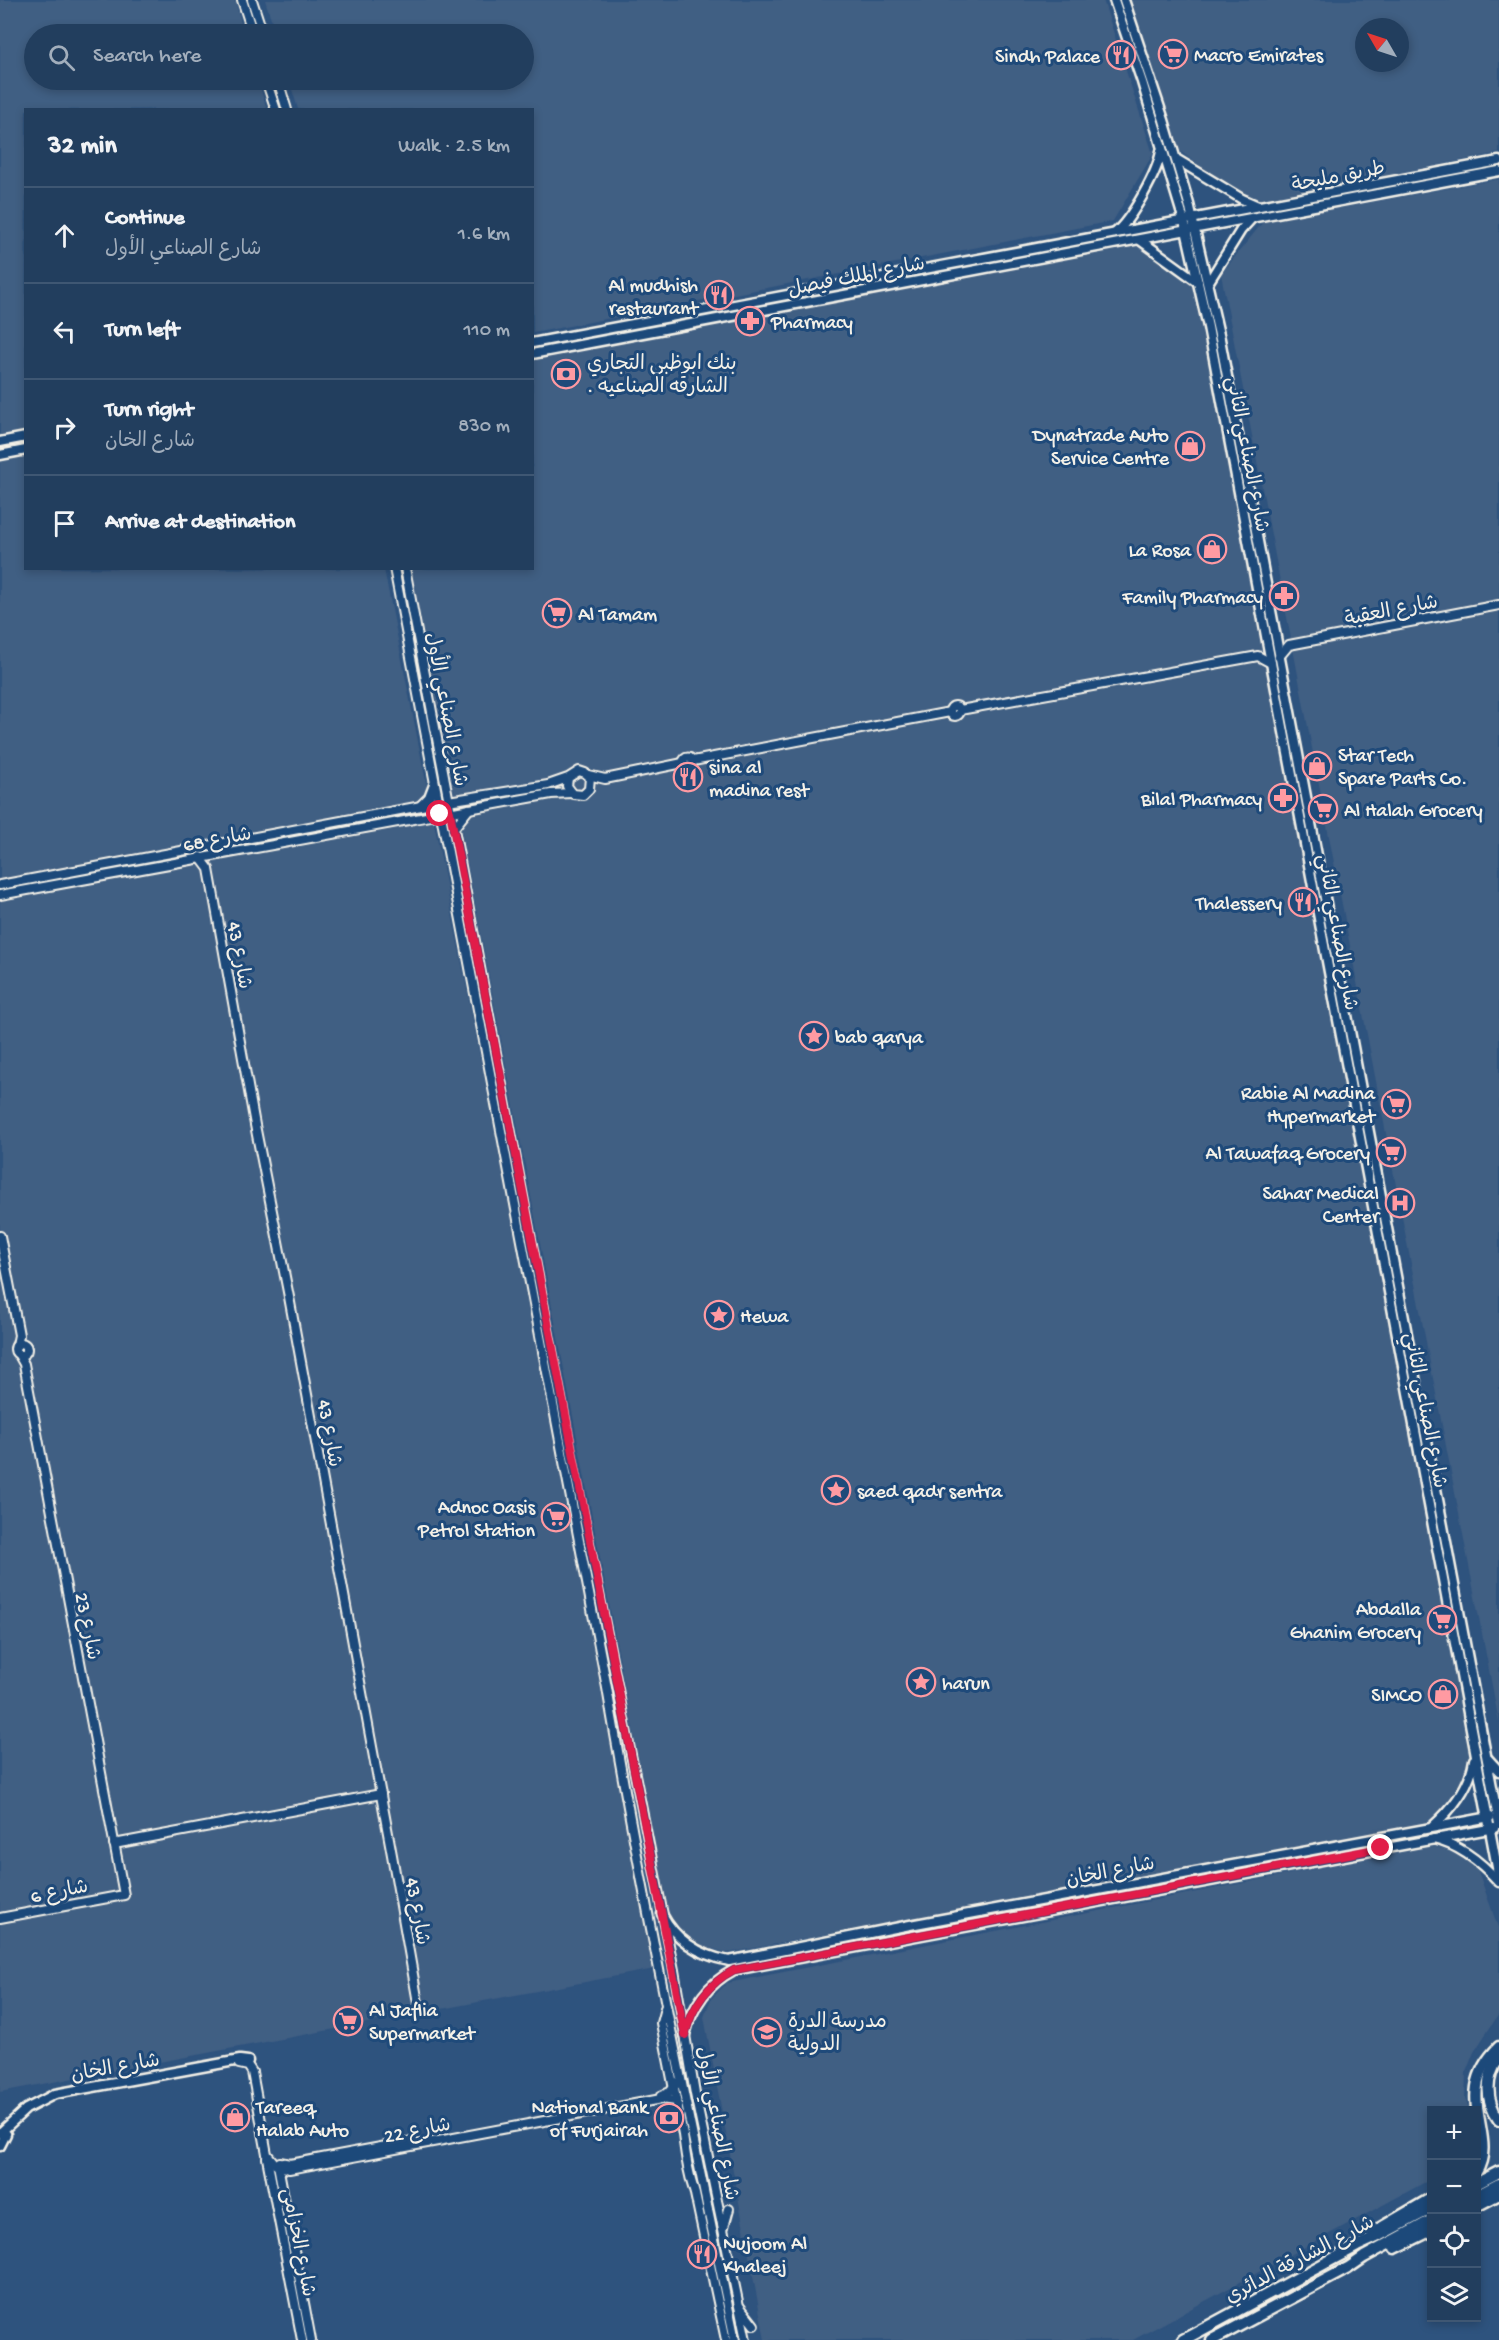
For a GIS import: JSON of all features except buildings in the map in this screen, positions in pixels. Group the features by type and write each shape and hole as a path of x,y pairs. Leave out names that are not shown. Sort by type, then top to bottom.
{"highway":[{"path":"1481,2166 1488,2158 1493,2135 1482,2102 1481,2081 1487,2061 1499,2047"},
{"path":"1499,2058 1491,2073 1488,2092 1493,2110 1499,2120"},
{"path":"1481,2181 1499,2172"},
{"path":"1481,2193 1499,2184"},
{"path":"1481,2203 1499,2194"},
{"path":"1357,2246 1375,2231 1427,2201"},
{"name":"شارع الشارقة الدائري","path":"1183,2340 1427,2210"},
{"name":"شارع الشارقة الدائري","path":"1212,2340 1348,2268 1427,2222"},
{"path":"1348,2268 1366,2263 1427,2232"}],"main road":[{"name":"شارع الصناعي الثاني","path":"1114,0 1162,148 1188,219"},
{"name":"شارع الصناعي الثاني","path":"1124,0 1176,159 1188,219 1208,283 1228,381 1275,637 1275,660 1499,1880"},
{"path":"1115,233 1127,221 1154,174 1162,148"},
{"path":"1176,159 1242,199 1261,206"},
{"name":"طريق مليحة","path":"1188,219 1499,161"},
{"name":"طريق مليحة","path":"1191,230 1499,171"},
{"path":"1208,283 1228,249 1252,218"},
{"name":"شارع الملك فيصل","path":"534,344 1188,219"},
{"name":"شارع الصناعي الثاني","path":"1191,230 1198,282 1268,645 1275,660 1402,1303 1449,1564 1499,1820"},
{"name":"شارع الملك فيصل","path":"534,354 1191,230"},
{"path":"1139,239 1198,282"},
{"path":"0,442 24,437"},
{"path":"0,455 24,450"},
{"path":"1432,1827 1449,1809 1467,1784 1475,1754"},
{"path":"1488,1759 1499,1771"},
{"path":"1485,1805 1491,1807 1495,1803"},
{"name":"شارع الخان","path":"662,1914 671,1930 688,1945 704,1955 729,1961 848,1936 1486,1817 1499,1820"},
{"name":"شارع الخان","path":"685,2035 691,2015 700,1999 719,1980 734,1970 1430,1838 1489,1829 1499,1820"},
{"path":"1490,1839 1494,1835 1499,1835"},
{"path":"1430,1838 1449,1843 1468,1854 1499,1880"},
{"name":"شارع الخان","path":"2,2136 29,2113 57,2099 243,2062"},
{"path":"0,2146 2,2136"}],"street":[{"path":"242,0 250,24"},
{"path":"252,0 260,24"},
{"path":"270,90 275,108"},
{"path":"281,90 286,108"},
{"name":"شارع الصناعي الأول","path":"394,570 443,830 462,917 666,2007 732,2339"},
{"name":"شارع الصناعي الأول","path":"405,570 574,1468 746,2340"},
{"name":"شارع العقبة","path":"1289,645 1499,605"},
{"path":"605,779 579,771 568,778 567,786 572,793 583,795 605,779 683,763 687,758 693,761 950,712 954,706 960,710 1258,656 1275,660 1289,645 1275,637"},
{"path":"1258,656 1268,645"},
{"path":"587,774 591,781 590,789"},
{"name":"شارع 68","path":"0,885 420,806 548,785 568,778"},
{"path":"420,806 429,797 434,782"},
{"path":"446,788 465,798"},
{"name":"شارع 68","path":"0,895 421,817 551,794 572,793"},
{"path":"453,830 469,809"},
{"path":"421,817 435,823 443,830"},
{"path":"209,869 215,855"},
{"name":"شارع 43","path":"200,858 209,869 418,2003"},
{"name":"شارع 23","path":"0,1236 21,1344 28,1348 23,1355 24,1364 124,1895"},
{"path":"114,1844 381,1794"},
{"name":"شارع 6","path":"0,1918 124,1895"},
{"path":"666,2007 661,2023 689,2177 695,2194 723,2324 732,2339"},
{"path":"243,2062 252,2073 265,2151 271,2160 278,2164"},
{"path":"243,2062 252,2067 270,2151 278,2164"},
{"path":"674,2089 680,2080"},
{"name":"شارع 22","path":"278,2164 314,2160 663,2096 674,2089"},
{"name":"شارع 22","path":"278,2164 292,2169 661,2098 676,2101"},
{"path":"708,2149 718,2159"},
{"name":"شارع الخزامى","path":"265,2151 302,2340"},
{"name":"شارع الخزامى","path":"278,2164 311,2340"},
{"path":"723,2228 729,2209"},
{"path":"739,2305 754,2325"}],"shaded area":[{"path":"0,0 235,0 241,24 24,24 24,90 261,90 267,108 24,108 24,437 0,442"},
{"path":"265,0 1103,0 1153,154 1113,221 534,333 534,108 298,108 292,90 534,90 534,24 273,24"},
{"path":"1127,0 1499,0 1499,153 1258,201 1227,186 1177,149"},
{"path":"1499,179 1499,1722 1221,274 1263,222"},
{"path":"1135,243 1195,286 1473,1746 1459,1792 1430,1823 728,1953 698,1945 673,1925 668,1913 411,570 534,570 534,357"},
{"path":"24,454 24,570 384,570 660,1968 0,2092 0,459"},
{"path":"1433,1846 1462,1855 1478,1871 1499,1930 1499,2014 1474,2052 1466,2072 1465,2098 1468,2106 1427,2106 1427,2181 1133,2340 765,2340 704,2017 711,1999 727,1983"}],"place":[{"name":"Macro Emirates","path":"1173,54"},
{"name":"Sindh Palace","path":"1121,55"},
{"name":"Al mudhish restaurant","path":"719,295"},
{"name":"Pharmacy","path":"750,321"},
{"name":"بنك ابوظبي التجاري . الشارقه الصناعيه","path":"566,374"},
{"name":"Dynatrade Auto Service Centre","path":"1190,446"},
{"name":"La Rosa","path":"1212,549"},
{"name":"Family Pharmacy","path":"1284,596"},
{"name":"Al Tamam","path":"557,613"},
{"name":"Star Tech Spare Parts Co.","path":"1317,766"},
{"name":"sina al madina rest","path":"688,777"},
{"name":"Bilal Pharmacy","path":"1283,798"},
{"name":"Al Halah Grocery","path":"1323,809"},
{"name":"Thalessery","path":"1303,902"},
{"name":"bab qarya","path":"814,1036"},
{"name":"Rabie Al Madina Hypermarket","path":"1396,1104"},
{"name":"Al Tawafaq Grocery","path":"1391,1152"},
{"name":"Sahar Medical Center","path":"1400,1203"},
{"name":"Hewa","path":"719,1315"},
{"name":"saed qadr sentra","path":"836,1490"},
{"name":"Adnoc Oasis Petrol Station","path":"556,1517"},
{"name":"Abdalla Ghanim Grocery","path":"1442,1620"},
{"name":"harun","path":"921,1682"},
{"name":"SIMCO","path":"1443,1694"},
{"name":"Al Jaflia Supermarket","path":"348,2021"},
{"name":"مدرسة الدرة الدولية","path":"767,2032"},
{"name":"Tareeq Halab Auto","path":"235,2117"},
{"name":"National Bank of Furjairah","path":"669,2118"},
{"name":"Nujoom Al Khaleej","path":"702,2254"}],"route":[{"path":"440,814 450,812 550,1329 574,1468 685,2035 691,2015 700,1999 710,1987 734,1970 1381,1848"}]}
